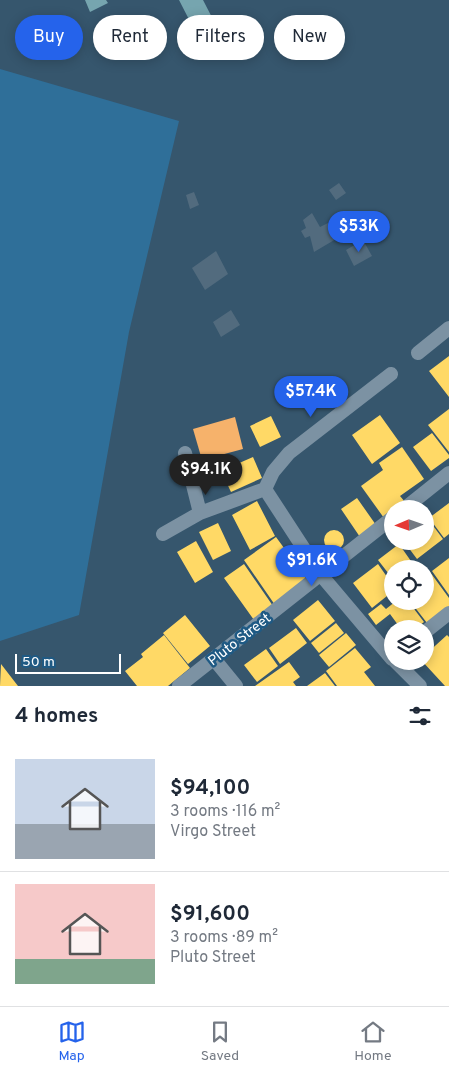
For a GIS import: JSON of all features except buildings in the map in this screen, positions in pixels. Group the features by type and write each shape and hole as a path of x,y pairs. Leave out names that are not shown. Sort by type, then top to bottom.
{"street":[{"path":"418,353 449,328"},
{"path":"162,534 200,513 265,489 273,472 289,453 391,374"},
{"path":"185,452 200,513"},
{"path":"415,500 449,473"},
{"path":"265,489 321,574 384,648"},
{"name":"Pluto Street","path":"180,686 384,524"},
{"path":"434,625 449,613"},
{"path":"214,658 236,686"},
{"path":"404,670 420,686"}],"shaded area":[{"path":"0,69 179,121 129,332 79,615 0,641"}]}
